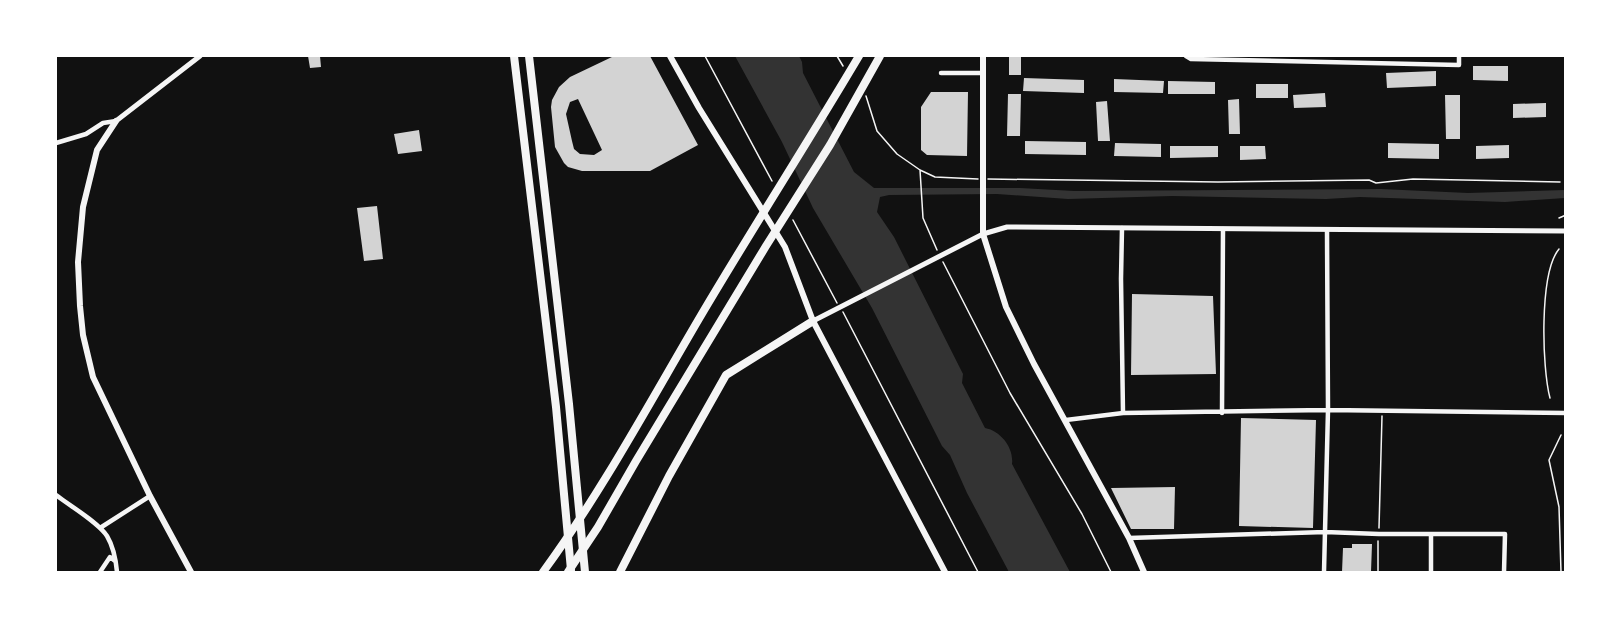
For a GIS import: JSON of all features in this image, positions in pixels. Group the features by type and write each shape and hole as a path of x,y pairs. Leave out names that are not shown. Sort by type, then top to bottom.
{"highway":[{"path":"514,56 556,407 570,573"},
{"path":"529,56 569,404 585,573"},
{"path":"543,573 593,500 754,225 859,56"},
{"path":"570,573 642,450 830,145 880,56"},
{"path":"620,573 669,476 726,375 813,321"}],"main road":[{"path":"670,56 699,108 785,247 813,321 945,573"},
{"path":"983,56 983,234 1006,307 1034,364 1129,538 1144,573"},
{"path":"116,121 97,150 83,207 78,262 83,335 93,377 150,496 192,573"}],"street":[{"path":"56,143 86,134 103,123 116,121 200,56"},
{"path":"1186,56 1191,59 1459,65 1459,56"},
{"path":"940,73 983,73"},
{"path":"813,321 983,234 1007,227 1566,231"},
{"path":"1122,228 1120,279 1123,413"},
{"path":"1222,413 1223,229"},
{"path":"1324,573 1328,411 1327,231"},
{"path":"1066,420 1123,413 1328,411 1566,413"},
{"path":"56,495 100,528 108,537 117,573"},
{"path":"100,528 150,496"},
{"path":"1129,538 1325,532 1505,534 1504,573"},
{"path":"1431,534 1431,573"},
{"path":"100,573 110,557 116,562"}],"path":[{"path":"837,56 843,66"},
{"path":"866,96 877,131 897,154 935,177 1197,182 1369,180 1376,183 1413,179 1560,182"},
{"path":"920,170 925,225 1010,393 1082,514 1111,573"},
{"path":"1560,218 1566,215"},
{"path":"1550,398 1546,383 1545,308 1548,275 1553,255 1558,249"},
{"path":"1378,573 1382,412"},
{"path":"1561,435 1549,460 1559,507 1561,573"}],"shaded area":[{"path":"735,56 799,56 803,73 854,172 874,188 1020,188 1074,191 1381,189 1468,193 1565,190 1565,198 1505,202 1360,197 1326,199 1172,196 1068,199 997,194 880,197 877,212 894,237 963,374 962,383 985,428 1001,436 1009,446 1012,464 1070,572 1009,572 872,308 813,208 782,142"}],"building":[{"path":"308,56 320,56 321,67 310,68"},
{"path":"614,56 650,56 698,145 650,171 582,171 568,167 555,147 551,107 559,87 570,77","holes":["578,99 602,150 594,155 580,154 574,149 566,114 570,102"]},
{"path":"1009,56 1021,56 1021,75 1009,75"},
{"path":"1473,66 1508,66 1508,81 1473,80"},
{"path":"1436,71 1436,86 1387,88 1386,73"},
{"path":"1024,78 1084,80 1084,93 1023,91"},
{"path":"1114,79 1164,81 1163,93 1114,92"},
{"path":"1168,81 1215,82 1215,94 1168,94"},
{"path":"1256,84 1288,84 1288,98 1256,98"},
{"path":"931,92 968,92 967,156 927,155 921,150 921,107"},
{"path":"1325,93 1326,107 1294,108 1293,95"},
{"path":"1008,94 1021,94 1020,136 1007,136"},
{"path":"1445,95 1460,95 1460,139 1446,139"},
{"path":"1239,99 1240,134 1229,134 1228,100"},
{"path":"1107,101 1110,141 1098,141 1096,102"},
{"path":"1546,103 1546,117 1513,118 1513,104"},
{"path":"419,130 422,151 398,154 394,134"},
{"path":"1025,141 1086,142 1086,155 1025,154"},
{"path":"1115,143 1161,144 1161,157 1114,156"},
{"path":"1388,143 1439,144 1439,159 1388,158"},
{"path":"1509,145 1509,158 1476,159 1476,146"},
{"path":"1170,146 1218,146 1218,157 1170,158"},
{"path":"1240,146 1265,146 1266,159 1240,160"},
{"path":"377,206 383,259 364,261 357,208"},
{"path":"1132,294 1213,296 1216,374 1131,375"},
{"path":"1241,418 1316,420 1313,528 1239,526"},
{"path":"1175,487 1174,529 1131,529 1111,488"},
{"path":"1352,544 1372,544 1371,572 1342,572 1343,548 1352,548"}]}
